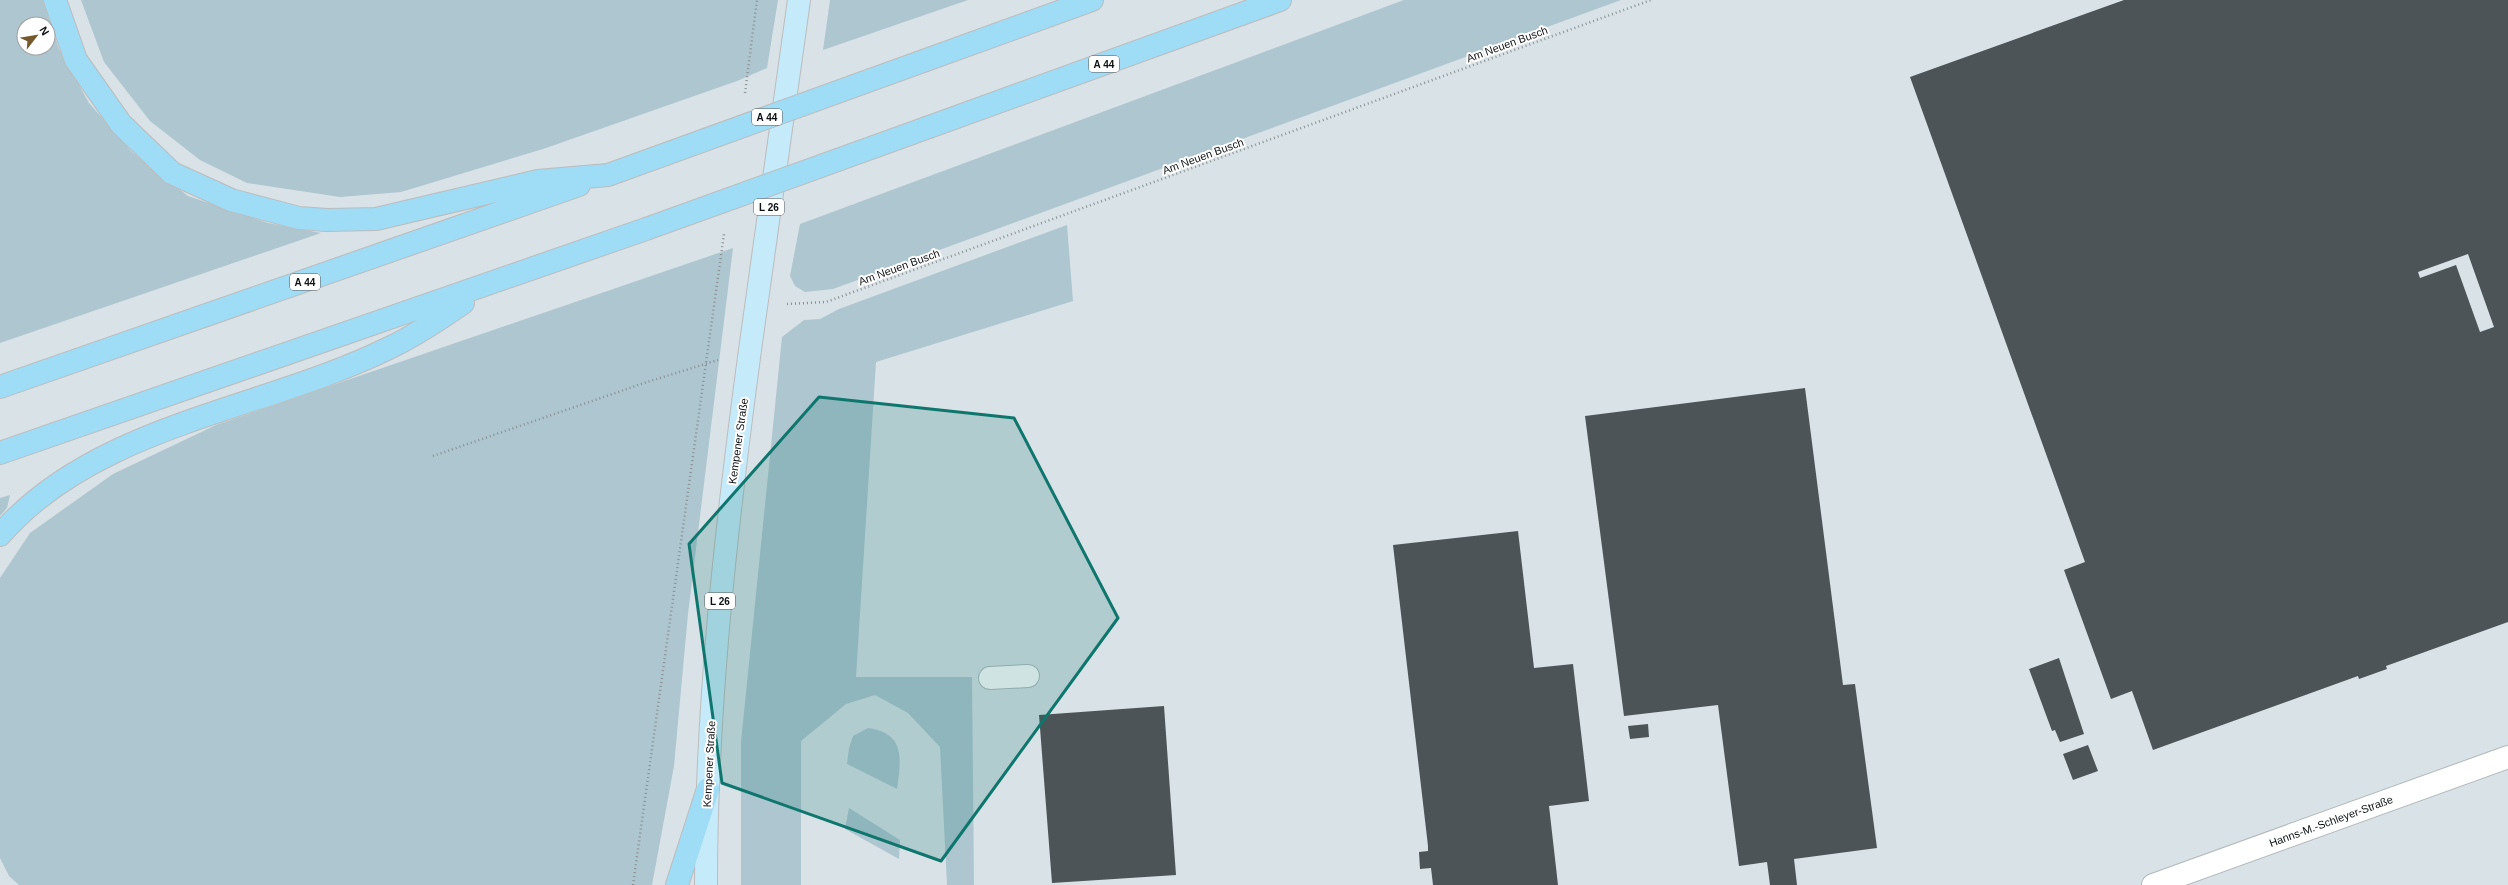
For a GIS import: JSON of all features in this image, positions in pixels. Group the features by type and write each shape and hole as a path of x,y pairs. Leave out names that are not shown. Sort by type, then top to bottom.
{"highway":[{"path":"55,0 76,60 121,124 172,173 231,200 299,218 333,220 376,218 538,181 608,174"},
{"name":"A 44","path":"0,387 608,174 1092,0"},
{"name":"A 44","path":"0,453 486,286 1280,0"},
{"path":"0,535 36,500 100,461 171,429 354,363 391,347 423,329 486,286"},
{"path":"677,885 708,789"}],"main road":[{"name":"Kempener Straße","path":"706,885 708,789 722,574 757,300 799,0"}],"street":[{"path":"990,678 1028,676"},
{"name":"Hanns-M.-Schleyer-Straße","path":"2153,885 2508,757"}],"path":[{"path":"744,98 757,0"},
{"name":"Am Neuen Busch","path":"757,300 791,304 826,302 1651,0"},
{"path":"633,885 724,231"},
{"path":"433,456 647,382 751,349"}],"highlighted area":[{"path":"819,397 1014,418 1118,618 941,861 722,783 689,544"}],"shaded area":[{"path":"0,0 43,0 48,16 16,16 16,56 56,56 56,40 59,49 89,103 132,152 188,196 268,223 321,233 0,343"},
{"path":"81,0 778,0 767,68 737,81 546,148 401,192 340,197 247,183 200,160 150,121 104,62"},
{"path":"830,0 968,0 823,50"},
{"path":"1404,0 1621,0 833,289 805,292 795,286 790,276 800,224"},
{"path":"1067,225 1073,301 876,362 856,677 972,677 974,885 947,885 940,747 908,713 875,695 846,704 801,741 801,885 741,885 741,742 782,337 804,320 820,319 839,309"},
{"path":"733,248 688,614 674,766 652,885 19,885 9,876 0,858 0,578 30,533 113,474 216,425"},
{"path":"10,495 7,508 0,516 0,498"},
{"path":"868,728 880,731 889,736 895,742 900,758 897,789 847,764 849,748 853,736"},
{"path":"849,808 900,840 899,859 845,829"}],"building":[{"path":"2124,0 2508,0 2508,622 2386,666 2387,669 2359,679 2358,676 2153,750 2132,691 2111,699 2064,570 2085,562 1910,77","holes":["2468,254 2494,327 2480,332 2456,265 2420,278 2418,272"]},
{"path":"1805,388 1843,685 1855,684 1877,848 1794,859 1797,885 1770,885 1767,862 1739,866 1718,705 1624,716 1585,416"},
{"path":"1518,531 1534,668 1573,664 1589,801 1549,806 1558,885 1433,885 1431,868 1420,869 1419,852 1428,851 1428,846 1393,545"},
{"path":"2059,658 2084,734 2060,742 2055,730 2052,731 2029,669"},
{"path":"1164,706 1176,875 1052,883 1039,715"},
{"path":"1648,724 1649,737 1630,739 1628,726"},
{"path":"2088,745 2098,771 2073,780 2063,754"}]}
